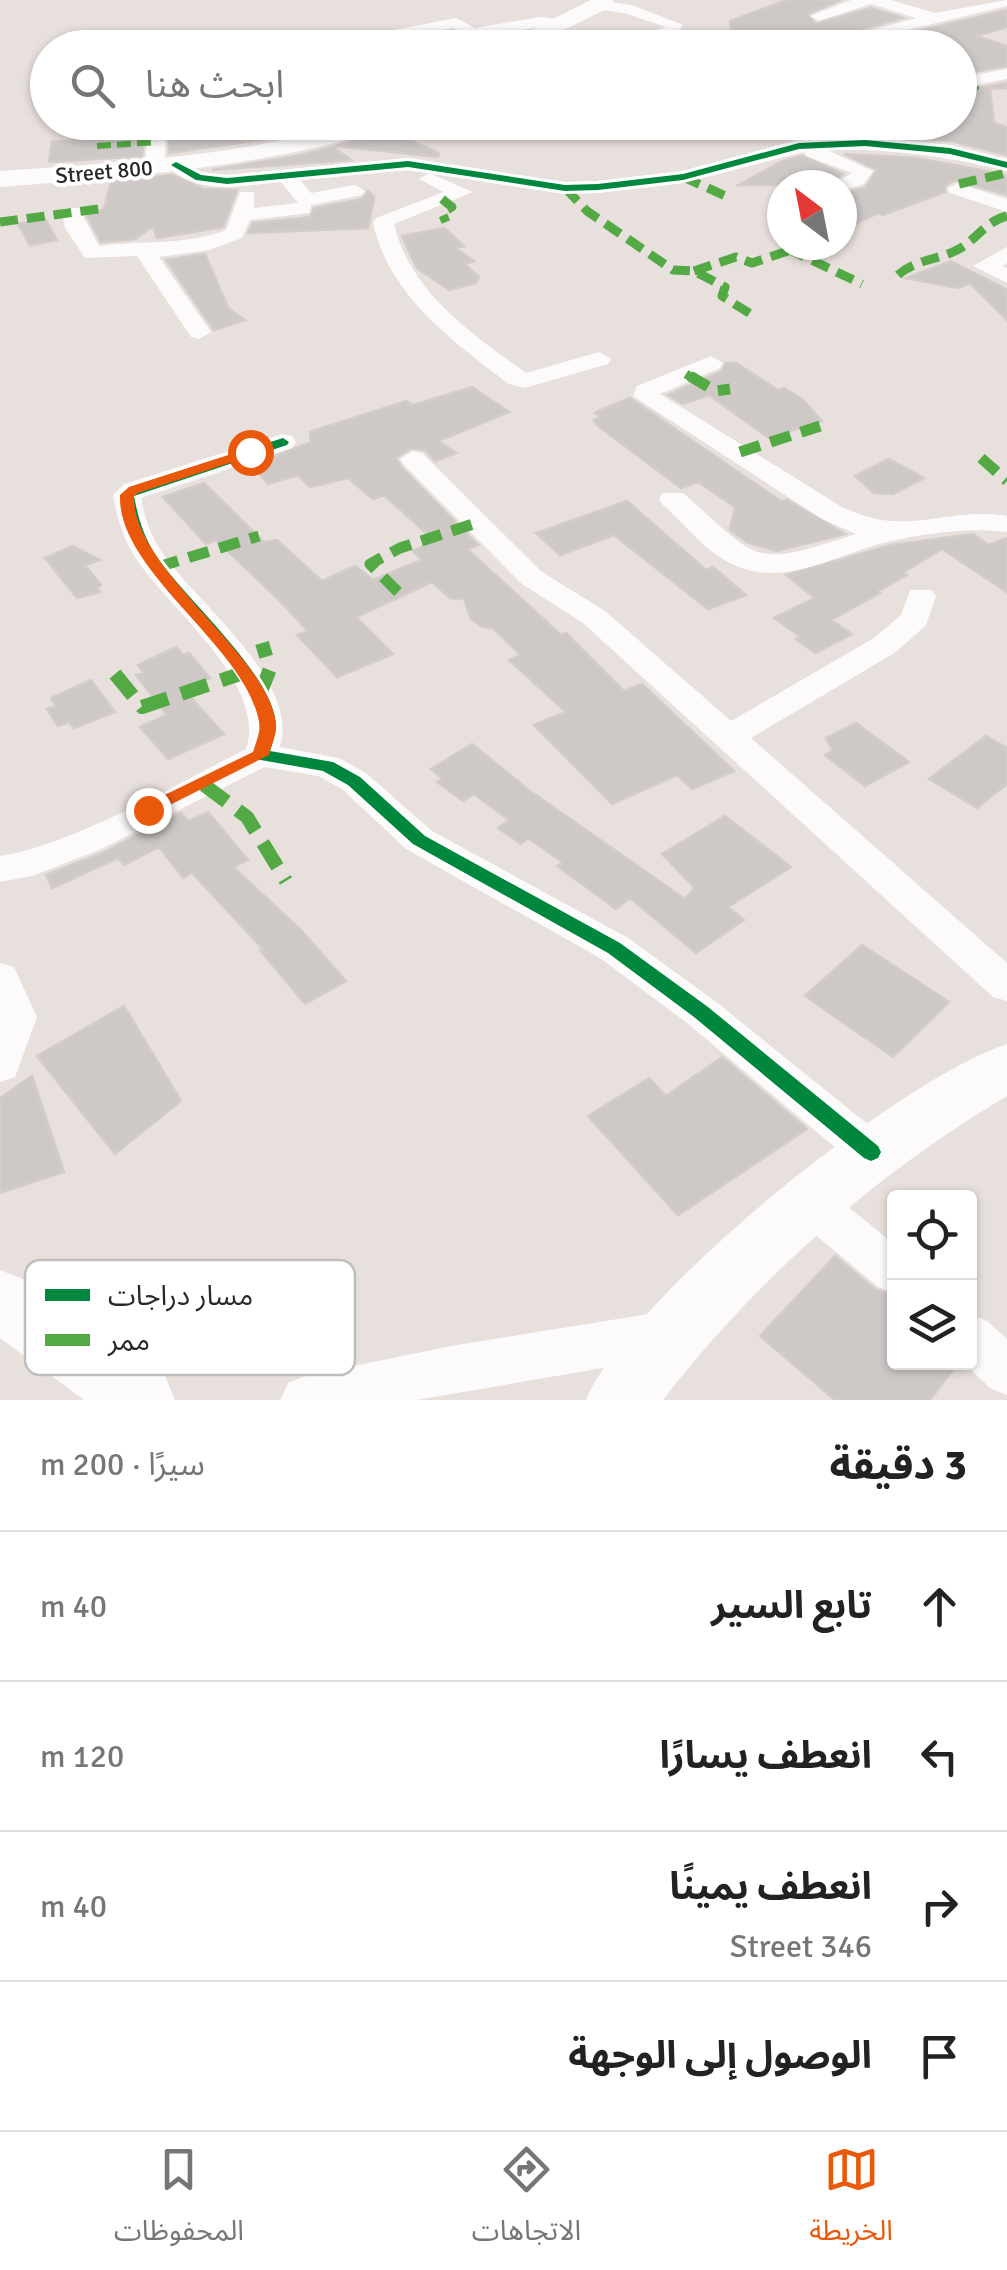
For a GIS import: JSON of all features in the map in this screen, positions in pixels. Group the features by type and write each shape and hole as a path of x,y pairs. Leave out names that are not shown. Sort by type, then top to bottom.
{"main road":[{"path":"548,30 614,2"},
{"name":"Street 800","path":"0,179 166,166 326,140"},
{"path":"620,1400 672,1334 810,1203 871,1152 945,1101 1007,1067"},
{"path":"0,1300 25,1321"},
{"path":"90,1375 117,1397"}],"street":[{"path":"818,16 866,0"},
{"path":"874,0 934,18"},
{"path":"891,30 1007,1"},
{"path":"614,2 675,25 671,30"},
{"path":"491,30 540,22 550,22 555,27"},
{"path":"428,30 456,23 467,30"},
{"path":"977,79 1007,74"},
{"path":"161,140 166,166 199,178 247,180 420,165 565,188 598,187 684,177 799,146 866,142 950,151 1007,164"},
{"path":"862,140 866,142"},
{"path":"365,168 366,160 398,152 408,144"},
{"path":"799,146 863,171 857,180"},
{"path":"365,168 417,175 463,192 392,214 383,222 391,257 436,311 474,346 525,381 599,358"},
{"path":"286,178 304,205 302,212 341,212"},
{"path":"72,212 76,228 93,252 135,248 145,252 222,241 235,234 247,180"},
{"path":"956,189 1007,206"},
{"path":"242,214 304,205 354,191"},
{"path":"145,252 199,332"},
{"path":"711,363 646,391 646,396 832,513 855,524 889,532"},
{"path":"261,755 268,726 259,696 158,567 127,510 127,495 283,442"},
{"path":"412,459 471,512 532,578 594,617 1007,986"},
{"path":"673,499 727,548 752,563 785,562 889,532 981,519 1007,524"},
{"path":"728,737 885,645 915,618 922,596"},
{"path":"0,869 26,864 83,841 261,755 327,766 354,781 420,840 614,948 701,1012 871,1152"},
{"path":"0,978 18,1017 0,1065"},
{"path":"810,1203 887,1266"},
{"path":"305,1400 451,1369 672,1334"},
{"path":"977,1343 1007,1371"}],"building":[{"path":"787,0 841,0 807,14 816,24 871,8 903,18 857,30 731,30 730,21"},
{"path":"1007,10 1007,27 977,36 977,30 924,30"},
{"path":"977,36 1007,46 1007,66 977,71"},
{"path":"1007,83 1007,88 990,89 994,123 1007,127 1007,155 939,140 977,140 977,88"},
{"path":"137,140 136,147 143,146 142,156 49,162 52,142"},
{"path":"173,140 259,140 169,153 169,141"},
{"path":"359,140 409,140 439,153 438,157 335,146"},
{"path":"333,147 351,160 212,170 296,156"},
{"path":"844,154 917,158 1002,174 1007,176 1007,195 955,180 945,186 945,192 857,224 857,190 865,188 877,170"},
{"path":"802,156 834,170 767,170 767,185 739,185 780,162"},
{"path":"172,175 204,189 237,190 223,227 157,238 153,226 135,239 101,242 86,214 104,209 111,182"},
{"path":"368,191 374,197 368,228 248,233 253,223 310,217 314,208 363,199"},
{"path":"45,219 57,240 30,245 18,224"},
{"path":"444,228 464,246 455,248 474,261 464,264 479,277 476,283 449,290 417,268 402,236"},
{"path":"205,254 228,308 245,320 214,330 166,260"},
{"path":"951,261 1007,290 1007,320 970,283 958,288 906,278"},
{"path":"726,363 736,363 778,390 784,388 803,400 822,421 769,438 709,395 683,404 668,395 722,371"},
{"path":"472,387 509,412 438,441 456,453 435,461 425,450 411,448 396,458 401,467 478,545 467,549 561,635 566,633 624,691 642,684 734,771 692,789 677,775 612,804 534,725 566,712 509,660 521,655 494,629 471,619 464,599 450,598 432,582 356,617 393,654 337,677 297,635 308,631 276,597 216,540 206,544 163,497 204,483 264,542 277,540 322,581 355,566 373,580 422,560 413,551 434,540 384,495 373,499 348,478 310,487 298,475 268,484 252,465 311,442 310,432 406,401 413,405"},
{"path":"630,398 782,502 787,500 845,534 776,551 747,542 730,530 735,507 698,482 681,488 598,426 594,420 601,417 595,413"},
{"path":"889,459 924,478 893,494 874,493 855,476"},
{"path":"627,501 706,570 713,567 746,595 708,609 614,535 560,555 536,533"},
{"path":"973,534 989,545 1007,538 1007,592 942,549 902,573 907,575 880,593 831,620 852,634 815,653 796,639 801,637 774,618 815,598 786,575 892,545"},
{"path":"73,546 100,560 85,565 101,585 97,588 100,592 77,598 45,558"},
{"path":"176,647 183,655 189,653 210,678 183,689 224,734 168,759 140,727 167,715 136,675 144,673 138,665"},
{"path":"91,680 115,712 74,728 69,722 58,726 47,709 56,706 51,698"},
{"path":"856,723 909,762 865,786 825,755 833,750 826,738"},
{"path":"986,736 1007,748 1007,784 977,808 929,779"},
{"path":"472,744 530,791 685,899 695,888 662,854 725,816 791,867 728,907 744,920 696,953 630,898 616,909 557,866 562,862 528,838 521,844 498,828 509,820 474,794 463,801 437,782 443,779 431,769"},
{"path":"208,812 248,860 233,867 300,929 346,981 305,1004 260,950 263,949 192,873 183,878 159,847 124,865 118,858 52,888 46,875 100,854 181,813 189,821"},
{"path":"862,945 949,1002 893,1057 805,996"},
{"path":"124,1006 181,1101 115,1154 37,1056"},
{"path":"722,1057 807,1129 678,1215 588,1116 649,1078 666,1096"},
{"path":"32,1076 64,1172 0,1193 0,1098"},
{"path":"835,1256 876,1290 887,1294 887,1370 953,1370 930,1400 835,1400 760,1336"}],"marked path":[{"path":"97,146 157,142"},
{"path":"959,184 1007,173"},
{"path":"683,177 728,197"},
{"path":"565,188 587,211 673,270 694,271 725,287 722,296 757,318"},
{"path":"442,199 452,207 442,213 446,222"},
{"path":"0,222 106,208"},
{"path":"898,275 913,265 963,247 988,224 1007,216"},
{"path":"694,271 736,257 752,263 767,258"},
{"path":"811,260 862,284"},
{"path":"686,374 715,391 730,389"},
{"path":"740,452 820,426"},
{"path":"981,458 1007,481"},
{"path":"398,592 370,564 400,548 479,522"},
{"path":"158,567 259,536"},
{"path":"259,696 270,669 262,643"},
{"path":"115,674 142,707 243,673"},
{"path":"204,785 247,817 286,881"}],"cycle path":[{"path":"176,165 199,178 227,181 408,164 565,188 683,177 799,146 865,143 950,151 1007,165"},
{"path":"283,442 127,495 132,524 147,553 244,670 260,698 268,724 261,755 327,766 354,781 419,840 614,948 701,1012 871,1152"}],"route":[{"path":"148,810 261,755 268,726 259,696 158,567 127,510 127,495 250,452"}]}
